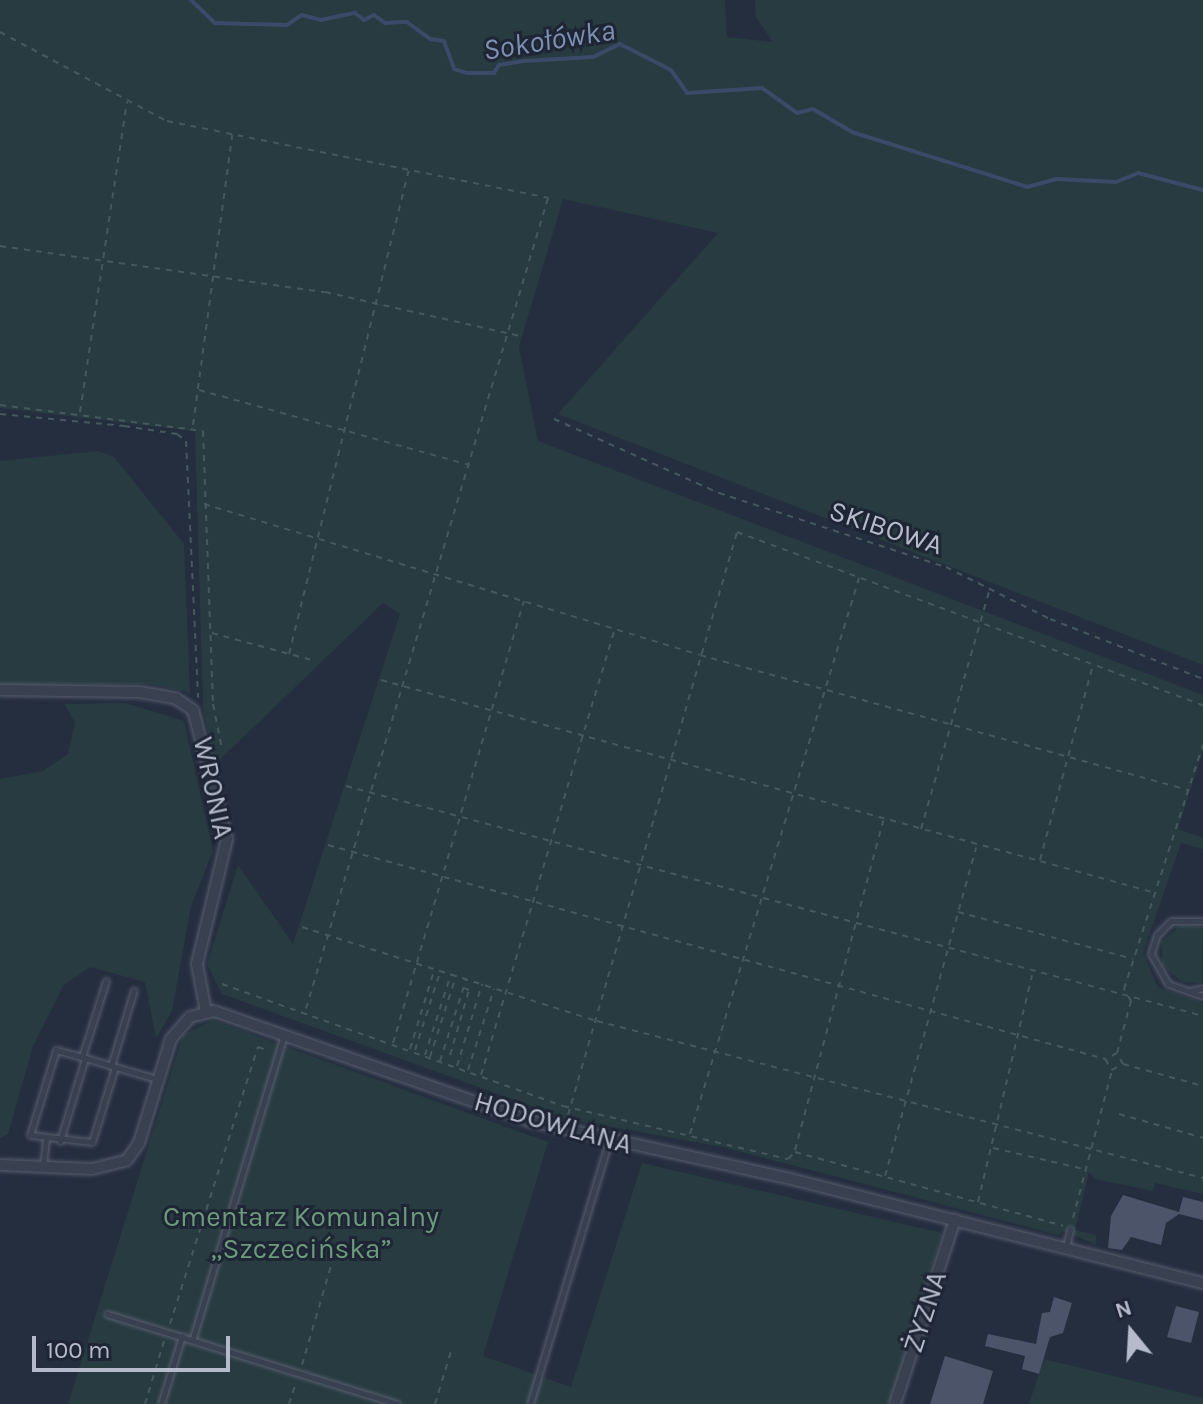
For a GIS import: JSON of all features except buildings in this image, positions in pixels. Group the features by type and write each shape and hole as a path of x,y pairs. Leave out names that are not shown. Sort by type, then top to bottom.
{"street":[{"name":"WRONIA","path":"0,690 140,692 175,698 193,710 227,839 197,964 206,1012"},
{"name":"HODOWLANA","path":"206,1012 226,1013 564,1131 955,1219 1203,1283"},
{"path":"0,1165 108,1168 127,1160 139,1143 157,1079 177,1029 206,1012"},
{"name":"ŻYZNA","path":"895,1404 955,1219"}],"lane":[{"path":"1202,996 1185,991 1156,972 1153,943 1171,921 1203,921"},
{"path":"60,1141 106,981"},
{"path":"1185,991 1203,988"},
{"path":"134,990 113,1066 92,1142 60,1141 30,1135 56,1050 113,1066 157,1079"},
{"path":"193,1338 284,1033"},
{"path":"43,1168 46,1138"},
{"path":"530,1404 609,1141"},
{"path":"1065,1248 1070,1229"},
{"path":"107,1314 193,1338 299,1375 397,1404"},
{"path":"161,1404 182,1336"}],"path":[{"path":"0,32 167,121 548,198 305,1012"},
{"path":"80,413 127,100"},
{"path":"193,425 232,134"},
{"path":"289,654 409,169"},
{"path":"0,246 376,302 521,336"},
{"path":"198,389 470,465"},
{"path":"0,405 193,425 204,434 210,632 222,749"},
{"path":"0,414 153,430 186,441 199,695 193,710"},
{"name":"SKIBOWA","path":"554,419 719,493 946,567 1203,679"},
{"path":"204,504 700,655 1188,790"},
{"path":"564,1131 643,869 700,655 737,532 1203,705"},
{"path":"690,1134 859,577"},
{"path":"921,830 976,621 990,588"},
{"path":"393,1044 524,601"},
{"path":"481,1076 615,629"},
{"path":"210,632 315,661"},
{"path":"1039,861 1093,664"},
{"path":"381,680 1156,893"},
{"path":"1123,1064 1117,1053 1131,1001 1124,989 1203,744"},
{"path":"346,786 946,952 1131,1001 1203,1016"},
{"path":"222,984 571,1108 788,1159 795,1152 817,1078 883,820"},
{"path":"328,845 1105,1059 1117,1053"},
{"path":"884,1177 976,845"},
{"path":"957,912 1133,959"},
{"path":"302,927 597,1021 1203,1178"},
{"path":"409,1050 434,969"},
{"path":"415,1052 441,971"},
{"path":"425,1056 451,974"},
{"path":"978,1204 1032,974"},
{"path":"430,1058 456,976"},
{"path":"440,1061 466,979"},
{"path":"456,1067 482,984"},
{"path":"450,1055 469,990 464,988"},
{"path":"467,1071 494,988"},
{"path":"145,1404 258,1047 278,1054"},
{"path":"1105,1059 1112,1070"},
{"path":"795,1152 1070,1229 1112,1070 1123,1064 1203,1086"},
{"path":"1119,1114 1203,1138"},
{"path":"992,1147 1085,1169"},
{"path":"289,1404 338,1242"},
{"path":"435,1404 452,1348"}],"green space":[{"path":"0,0 725,0 727,37 773,42 756,17 755,0 1203,0 1203,665 558,414 718,233 563,199 519,347 538,441 1203,695 1203,751 1178,829 1203,838 1203,849 1181,843 1143,953 1158,987 1203,1003 1203,1194 1155,1183 1153,1191 1095,1179 1089,1172 1075,1230 1096,1235 1096,1245 1065,1231 1058,1235 723,1147 567,1119 222,994 207,964 238,865 293,944 400,614 383,603 215,764 203,708 195,431 0,408"},
{"path":"98,451 114,457 184,544 190,693 152,684 0,684 0,461"},
{"path":"125,703 184,721 213,851 191,906 172,1011 156,1038 145,982 90,967 64,985 33,1046 8,1134 0,1138 0,779 43,771 68,754 75,722 64,704"},
{"path":"1181,925 1203,927 1202,983 1182,982 1162,965 1162,941"},
{"name":"Cmentarz Komunalny „Szczecińska”","path":"213,1020 548,1142 483,1356 571,1387 642,1163 942,1233 889,1404 68,1404 183,1035"},
{"path":"1044,1359 1203,1398 1203,1404 1029,1404"}],"waterway":[{"name":"Sokołówka","path":"191,0 215,23 287,25 302,15 321,20 355,13 364,20 374,15 385,23 407,22 430,39 444,41 454,69 467,73 494,73 499,65 524,61 593,57 620,44 671,70 687,93 762,88 797,113 813,109 852,132 1027,187 1057,179 1116,182 1138,173 1203,190"}]}
